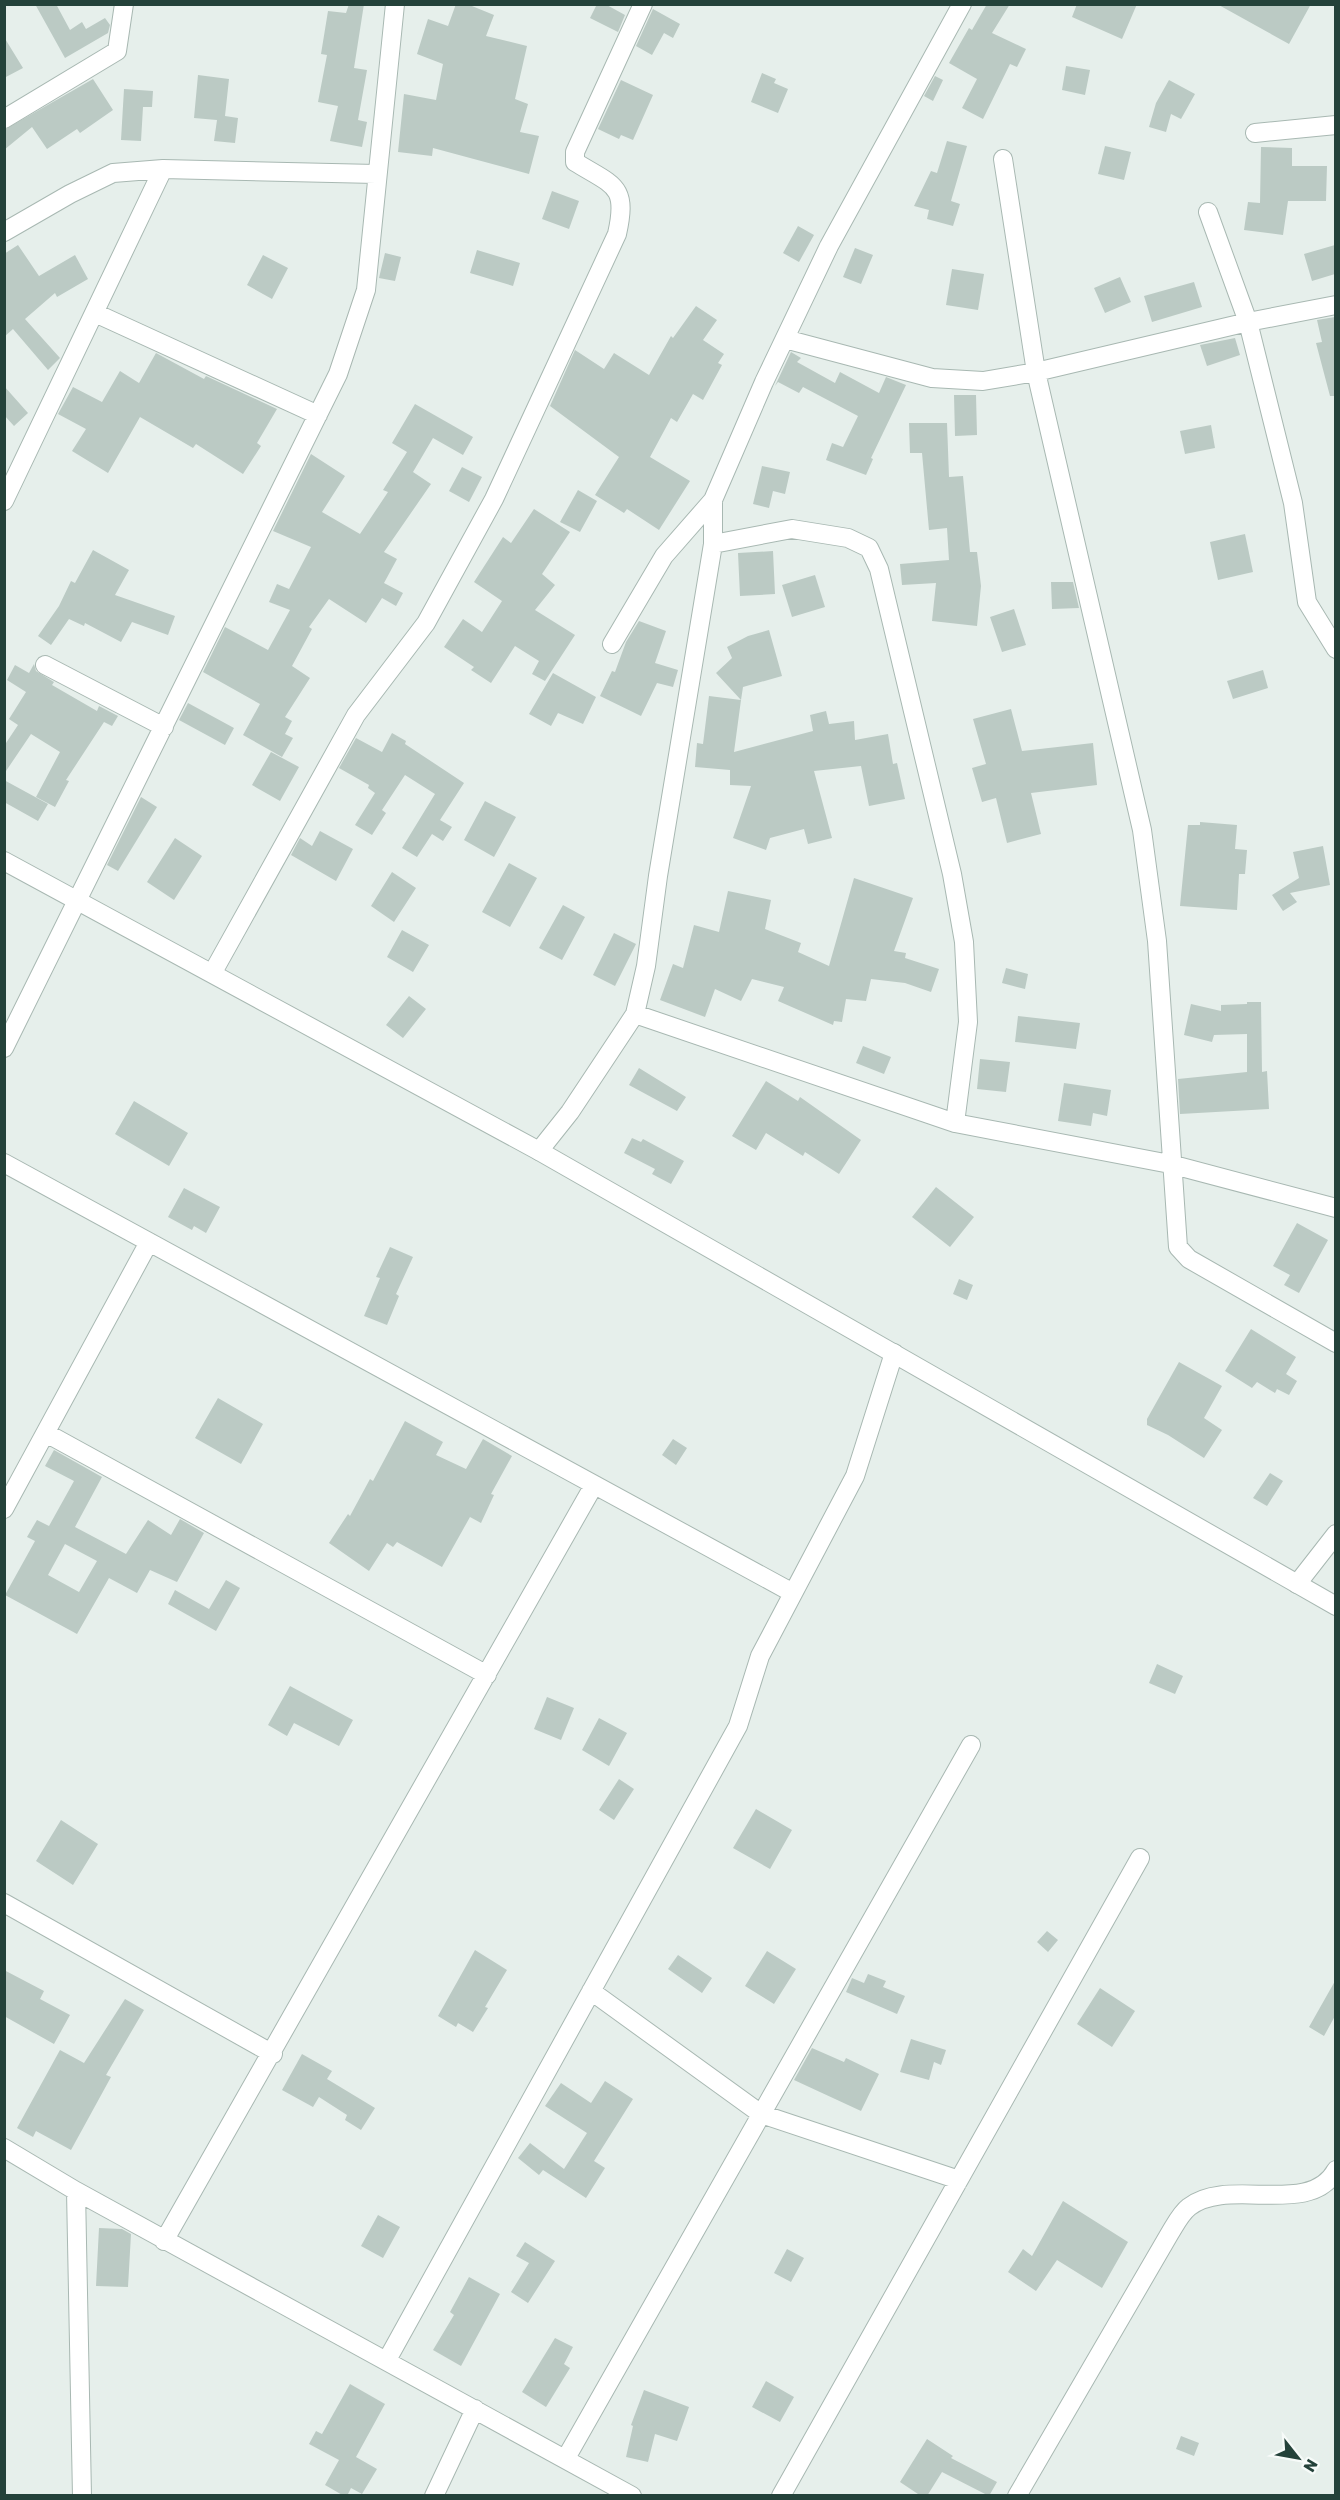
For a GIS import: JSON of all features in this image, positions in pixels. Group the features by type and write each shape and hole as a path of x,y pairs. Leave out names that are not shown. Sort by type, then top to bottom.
{"street":[{"path":"4,119 117,51 124,4"},
{"path":"4,1048 338,374 366,290 394,4"},
{"path":"213,972 356,715 426,623 494,499 617,234 622,209 620,195 611,184 575,162 575,152 643,4"},
{"path":"612,644 664,556 713,501 829,246 962,4"},
{"path":"1255,133 1335,125"},
{"path":"1003,159 1036,372 1142,830 1157,941 1170,1164 1175,1235 1178,1247 1189,1259 1335,1342"},
{"path":"4,232 70,194 114,173 163,170 376,174"},
{"path":"4,501 163,170"},
{"path":"1208,212 1248,322 1293,503 1307,602 1335,649"},
{"path":"785,339 932,378 983,381 1036,372 1248,322 1335,305"},
{"path":"95,313 318,415"},
{"path":"539,1151 570,1112 635,1014 646,966 660,864 713,544 713,501"},
{"path":"713,544 792,529 848,538 869,548 879,569 952,874 964,942 968,1022 955,1123"},
{"path":"45,665 164,727"},
{"path":"4,861 213,972 539,1151 1335,1606"},
{"path":"635,1014 955,1123 1170,1164 1335,1208"},
{"path":"4,1163 793,1593"},
{"path":"4,1509 148,1242"},
{"path":"387,2360 738,1726 760,1656 855,1476 894,1353"},
{"path":"46,1433 487,1675"},
{"path":"164,2241 273,2054 594,1485"},
{"path":"1297,1584 1335,1534"},
{"path":"566,2458 971,1745"},
{"path":"781,2496 1140,1858"},
{"path":"4,1903 273,2054"},
{"path":"591,1991 761,2114 959,2180"},
{"path":"4,2148 164,2241 387,2360 632,2496"},
{"path":"1017,2496 1170,2233 1188,2207 1210,2197 1305,2194 1331,2179 1335,2170"},
{"path":"76,2191 82,2496"},
{"path":"434,2496 475,2409"}],"building":[{"path":"35,4 56,4 70,30 82,22 86,29 105,18 110,25 108,33 65,58"},
{"path":"349,4 364,4 354,68 367,70 358,120 367,122 362,147 330,141 338,106 318,102 327,55 321,54 328,11 346,13"},
{"path":"456,4 467,4 494,15 486,36 527,46 515,99 528,104 520,132 539,136 529,174 433,148 432,156 398,152 404,94 436,100 443,64 417,54 428,19 448,26"},
{"path":"597,4 605,4 625,15 618,32 590,18"},
{"path":"987,4 1010,4 992,33 1026,49 1017,67 1010,64 983,119 962,108 977,79 949,63 969,28 972,30"},
{"path":"1077,4 1137,4 1122,39 1072,17"},
{"path":"1217,4 1311,4 1289,44"},
{"path":"653,9 680,24 673,38 664,33 652,55 636,46"},
{"path":"4,37 23,68 4,78"},
{"path":"1066,66 1090,70 1085,95 1062,90"},
{"path":"762,73 776,79 774,83 788,89 778,113 751,102"},
{"path":"198,75 229,79 225,116 238,118 235,143 214,141 217,120 194,118"},
{"path":"935,76 943,80 933,101 924,96"},
{"path":"93,79 113,110 80,133 77,129 47,149 32,127 4,150 4,130"},
{"path":"621,80 653,95 633,140 621,135 619,139 598,129"},
{"path":"1169,80 1195,94 1181,119 1171,114 1166,132 1149,127 1156,103"},
{"path":"124,89 153,91 152,107 143,107 141,141 121,140"},
{"path":"947,141 967,146 951,201 960,204 953,226 927,219 929,210 914,206 931,171 937,173"},
{"path":"1105,146 1131,152 1124,180 1098,174"},
{"path":"1261,147 1292,148 1292,166 1327,166 1326,201 1288,201 1283,235 1244,230 1248,202 1260,203"},
{"path":"552,191 579,201 569,229 542,219"},
{"path":"798,226 814,235 799,262 783,253"},
{"path":"18,245 39,276 75,255 88,279 57,297 55,293 25,319 60,358 48,370 13,329 4,337 4,254"},
{"path":"1335,245 1335,274 1312,281 1304,254"},
{"path":"855,248 873,255 861,284 843,277"},
{"path":"477,250 520,263 513,286 470,273"},
{"path":"385,253 401,257 395,281 379,278"},
{"path":"263,255 288,268 272,299 247,285"},
{"path":"952,269 984,274 978,310 946,305"},
{"path":"1120,277 1131,302 1105,313 1094,288"},
{"path":"1194,282 1202,307 1152,322 1144,296"},
{"path":"696,306 717,320 703,340 724,354 718,363 722,365 703,400 693,394 677,422 671,418 650,457 690,481 659,530 627,509 624,513 595,495 619,457 550,406 575,350 604,369 614,353 649,375 671,336 673,338"},
{"path":"1335,317 1335,396 1330,396 1316,343 1322,342 1317,320"},
{"path":"1235,338 1240,355 1207,366 1200,345"},
{"path":"791,352 801,358 797,362 835,383 840,372 879,393 886,377 906,385 871,458 873,459 866,475 826,460 832,443 843,447 858,416 803,387 799,393 778,382 775,386"},
{"path":"156,353 204,379 206,376 277,409 257,443 261,446 243,474 196,444 193,448 140,417 108,473 72,451 86,429 58,414 73,387 102,402 120,371 139,383"},
{"path":"4,386 28,413 14,426 4,415"},
{"path":"954,395 976,395 977,435 955,436"},
{"path":"415,404 473,437 463,455 433,438 413,472 431,484 384,552 397,559 384,583 403,593 396,606 382,598 366,623 329,599 309,627 312,629 292,666 310,678 285,717 292,721 285,734 293,738 282,757 243,735 260,704 203,672 225,627 268,650 290,610 269,602 277,584 289,589 311,547 273,531 311,454 345,476 322,512 360,534 388,492 383,490 407,452 392,443"},
{"path":"909,423 947,423 949,477 963,476 970,552 977,552 981,586 977,626 932,621 936,583 902,585 900,564 949,560 947,528 929,530 922,453 910,453"},
{"path":"1211,425 1215,448 1185,454 1180,431"},
{"path":"762,466 790,472 785,494 773,491 769,508 753,504"},
{"path":"462,467 482,477 469,502 449,491"},
{"path":"578,490 597,501 580,532 560,522"},
{"path":"534,509 570,532 542,574 555,585 535,610 575,635 545,681 532,674 539,661 515,646 491,683 471,670 474,667 444,647 463,619 482,632 502,601 474,582 503,537 511,543"},
{"path":"1245,534 1253,572 1218,580 1210,542"},
{"path":"93,550 129,570 115,595 175,616 168,635 132,622 121,642 85,623 84,626 69,619 51,645 38,636 59,606 71,581 75,583"},
{"path":"773,551 775,594 740,596 738,553"},
{"path":"815,575 825,607 792,617 782,585"},
{"path":"1051,582 1073,582 1079,608 1052,609"},
{"path":"1014,609 1026,645 1002,652 990,617"},
{"path":"639,621 666,631 655,663 678,670 673,687 657,683 641,716 600,696 612,671 615,672 626,642"},
{"path":"769,630 782,676 743,687 741,700 716,673 732,658 727,647 748,636"},
{"path":"34,664 36,671 54,682 52,685 97,711 99,706 118,716 112,726 104,722 66,780 69,781 55,807 36,797 60,752 31,734 4,774 4,746 18,725 9,719 26,692 7,680 15,665 29,673"},
{"path":"1263,670 1268,688 1233,699 1227,681"},
{"path":"553,673 596,697 583,724 558,713 551,726 529,714"},
{"path":"709,696 741,700 734,752 813,731 810,715 826,711 829,724 854,721 855,740 888,734 893,764 897,763 905,799 869,806 861,766 814,771 832,838 808,844 804,829 770,838 766,850 733,838 751,786 730,785 730,770 695,767 697,743 703,744"},
{"path":"188,703 234,728 225,745 179,720"},
{"path":"1011,709 1022,751 1093,743 1097,785 1031,793 1041,834 1007,843 996,798 982,802 972,768 986,764 973,719"},
{"path":"392,733 464,783 440,820 452,827 443,841 432,834 417,857 402,848 435,794 405,775 382,810 386,813 372,835 355,825 375,793 368,788 369,785 339,768 356,738 382,752"},
{"path":"271,752 299,767 280,801 252,785"},
{"path":"4,780 48,804 38,821 4,802"},
{"path":"141,797 157,807 118,871 107,865"},
{"path":"485,801 516,817 494,857 464,840"},
{"path":"1200,822 1237,825 1235,849 1247,850 1245,874 1239,874 1237,910 1180,906 1188,825 1200,825"},
{"path":"320,831 353,849 336,881 291,855 300,838 312,846"},
{"path":"175,838 202,856 174,900 147,882"},
{"path":"1323,846 1330,885 1290,893 1297,902 1283,911 1272,895 1299,878 1293,852"},
{"path":"509,863 537,878 510,927 482,912"},
{"path":"392,872 416,888 394,922 371,906"},
{"path":"854,878 913,898 894,951 906,953 905,958 939,969 931,992 905,983 871,979 866,1001 846,999 842,1022 834,1021 833,1025 778,1001 784,987 752,979 741,1001 715,989 705,1017 660,1000 673,964 683,968 694,925 719,932 728,891 771,900 765,929 801,943 798,952 829,966"},
{"path":"563,905 585,917 562,960 539,948"},
{"path":"402,930 429,945 413,972 387,957"},
{"path":"614,933 636,944 615,986 593,975"},
{"path":"1006,968 1028,974 1025,989 1002,983"},
{"path":"409,996 426,1009 403,1038 386,1025"},
{"path":"1247,1002 1261,1002 1262,1072 1267,1071 1269,1109 1180,1114 1178,1079 1247,1072 1247,1034 1214,1035 1212,1042 1184,1035 1191,1004 1221,1011 1221,1005 1247,1004"},
{"path":"1018,1016 1080,1023 1076,1049 1015,1042"},
{"path":"863,1046 891,1057 884,1074 856,1063"},
{"path":"980,1059 1010,1062 1006,1092 977,1089"},
{"path":"639,1068 686,1097 677,1111 629,1085"},
{"path":"766,1081 798,1101 800,1097 861,1140 839,1174 805,1152 803,1156 766,1133 756,1150 732,1136"},
{"path":"1064,1083 1111,1090 1107,1116 1093,1113 1091,1126 1058,1121"},
{"path":"134,1101 188,1133 169,1166 115,1134"},
{"path":"632,1138 641,1142 643,1139 684,1161 671,1184 652,1174 655,1169 624,1153"},
{"path":"936,1187 974,1217 950,1247 912,1217"},
{"path":"184,1188 220,1207 206,1233 194,1226 192,1230 168,1217"},
{"path":"1297,1223 1328,1240 1299,1293 1284,1285 1290,1275 1273,1266"},
{"path":"390,1247 413,1257 396,1294 399,1296 387,1325 364,1316 380,1278 376,1277"},
{"path":"959,1279 973,1285 967,1300 953,1294"},
{"path":"1251,1329 1296,1357 1286,1374 1297,1381 1289,1395 1277,1389 1275,1393 1257,1382 1252,1388 1225,1371"},
{"path":"1179,1362 1222,1386 1204,1418 1222,1430 1204,1458 1168,1435 1147,1425 1147,1419"},
{"path":"218,1398 263,1424 241,1464 195,1438"},
{"path":"405,1421 443,1442 436,1455 466,1469 483,1439 512,1456 491,1494 494,1495 481,1523 470,1517 442,1567 397,1542 393,1547 387,1543 369,1571 329,1543 348,1514 350,1516 370,1479 373,1481"},
{"path":"673,1439 687,1448 676,1465 662,1455"},
{"path":"54,1450 102,1477 75,1527 126,1554 148,1520 171,1535 180,1519 204,1533 177,1582 150,1570 137,1593 109,1578 77,1634 5,1595 35,1541 27,1537 37,1520 49,1526 74,1481 45,1466","holes":["65,1544 97,1561 79,1592 48,1575"]},
{"path":"1270,1473 1283,1481 1267,1506 1253,1498"},
{"path":"226,1580 240,1588 216,1631 168,1604 175,1590 209,1609"},
{"path":"1157,1664 1183,1676 1175,1694 1149,1683"},
{"path":"290,1686 353,1720 339,1746 294,1723 287,1736 268,1725"},
{"path":"547,1697 574,1708 561,1740 534,1729"},
{"path":"599,1718 627,1733 609,1766 582,1750"},
{"path":"619,1779 634,1789 614,1820 599,1810"},
{"path":"756,1809 792,1830 770,1869 733,1848"},
{"path":"61,1820 98,1844 73,1885 36,1861"},
{"path":"1047,1931 1058,1940 1048,1952 1037,1942"},
{"path":"475,1950 507,1970 473,2032 458,2023 456,2027 438,2016"},
{"path":"767,1951 796,1969 774,2004 745,1986"},
{"path":"678,1955 712,1978 702,1993 668,1969"},
{"path":"4,1970 44,1991 40,1999 70,2015 54,2044 4,2016"},
{"path":"868,1974 886,1981 883,1987 905,1996 897,2014 846,1992 852,1978 864,1983"},
{"path":"1335,1981 1335,2016 1324,2036 1309,2027"},
{"path":"1100,1988 1135,2011 1112,2047 1077,2024"},
{"path":"125,1999 144,2010 106,2075 111,2077 71,2150 36,2131 33,2137 17,2128 60,2050 84,2063"},
{"path":"911,2039 946,2050 941,2065 934,2062 929,2080 900,2072"},
{"path":"812,2048 844,2062 846,2058 879,2074 861,2111 794,2080"},
{"path":"302,2054 332,2071 327,2079 375,2108 361,2130 345,2120 347,2115 319,2097 313,2107 282,2090"},
{"path":"605,2081 633,2099 594,2161 605,2168 586,2198 543,2170 539,2175 518,2158 530,2143 564,2169 587,2133 545,2106 561,2083 591,2103"},
{"path":"1063,2201 1128,2242 1102,2288 1057,2260 1036,2291 1008,2272 1023,2249 1032,2256"},
{"path":"378,2215 400,2227 383,2258 361,2246"},
{"path":"99,2228 122,2229 131,2234 128,2287 96,2286"},
{"path":"525,2242 555,2261 528,2303 511,2292 529,2263 516,2256"},
{"path":"787,2249 804,2258 791,2282 774,2273"},
{"path":"469,2277 500,2294 461,2366 433,2350 454,2315 450,2312"},
{"path":"555,2338 573,2347 564,2364 570,2368 546,2407 522,2392"},
{"path":"766,2381 794,2397 780,2422 752,2407"},
{"path":"350,2384 385,2404 356,2457 377,2469 362,2494 351,2488 347,2496 344,2496 325,2485 339,2460 309,2444 316,2431 322,2434"},
{"path":"644,2390 689,2407 677,2441 655,2434 648,2462 626,2457 633,2426 631,2425"},
{"path":"1181,2436 1199,2443 1194,2456 1176,2449"},
{"path":"927,2439 953,2456 951,2458 997,2482 989,2496 942,2472 927,2496 921,2496 900,2482"}]}
